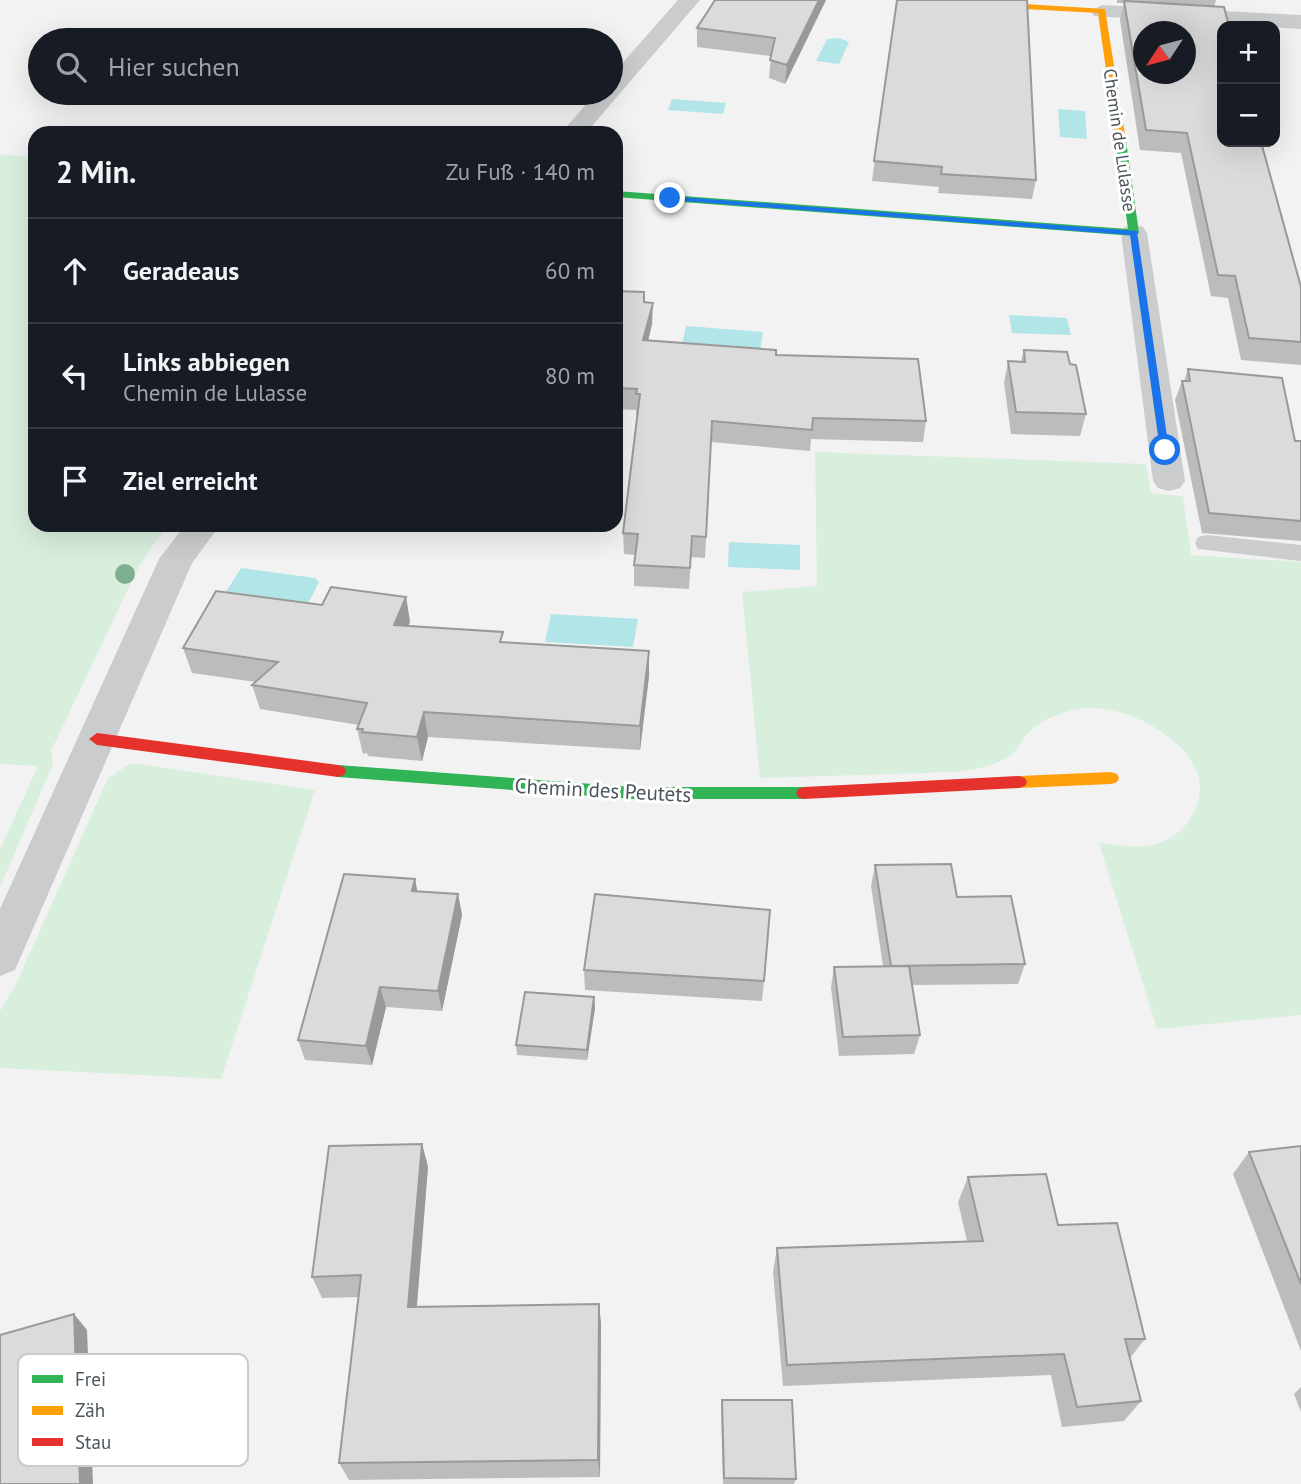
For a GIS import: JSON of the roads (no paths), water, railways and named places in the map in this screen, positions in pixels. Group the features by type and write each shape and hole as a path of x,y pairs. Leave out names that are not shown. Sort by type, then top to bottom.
{"street":[{"path":"623,76 690,0"},
{"path":"914,0 1301,22"},
{"name":"Chemin de Lulasse","path":"623,195 1134,233 1102,11"},
{"path":"579,126 598,105"},
{"path":"1134,233 1169,481"},
{"path":"0,957 176,559 197,532"},
{"name":"Chemin des Peutets","path":"97,739 316,769 633,793 755,795 1111,778"}],"lane":[{"path":"1208,543 1301,553"}],"water":[{"path":"839,38 849,42 839,64 816,61 827,39"},
{"path":"672,99 726,103 723,114 668,110"},
{"path":"1058,109 1085,111 1087,139 1060,137"},
{"path":"1009,315 1067,318 1071,335 1012,333"},
{"path":"686,326 763,332 760,351 682,345"},
{"path":"729,542 800,545 800,570 728,567"},
{"path":"241,568 315,578 319,582 307,606 224,595"},
{"path":"551,614 638,619 633,647 545,642"}]}
